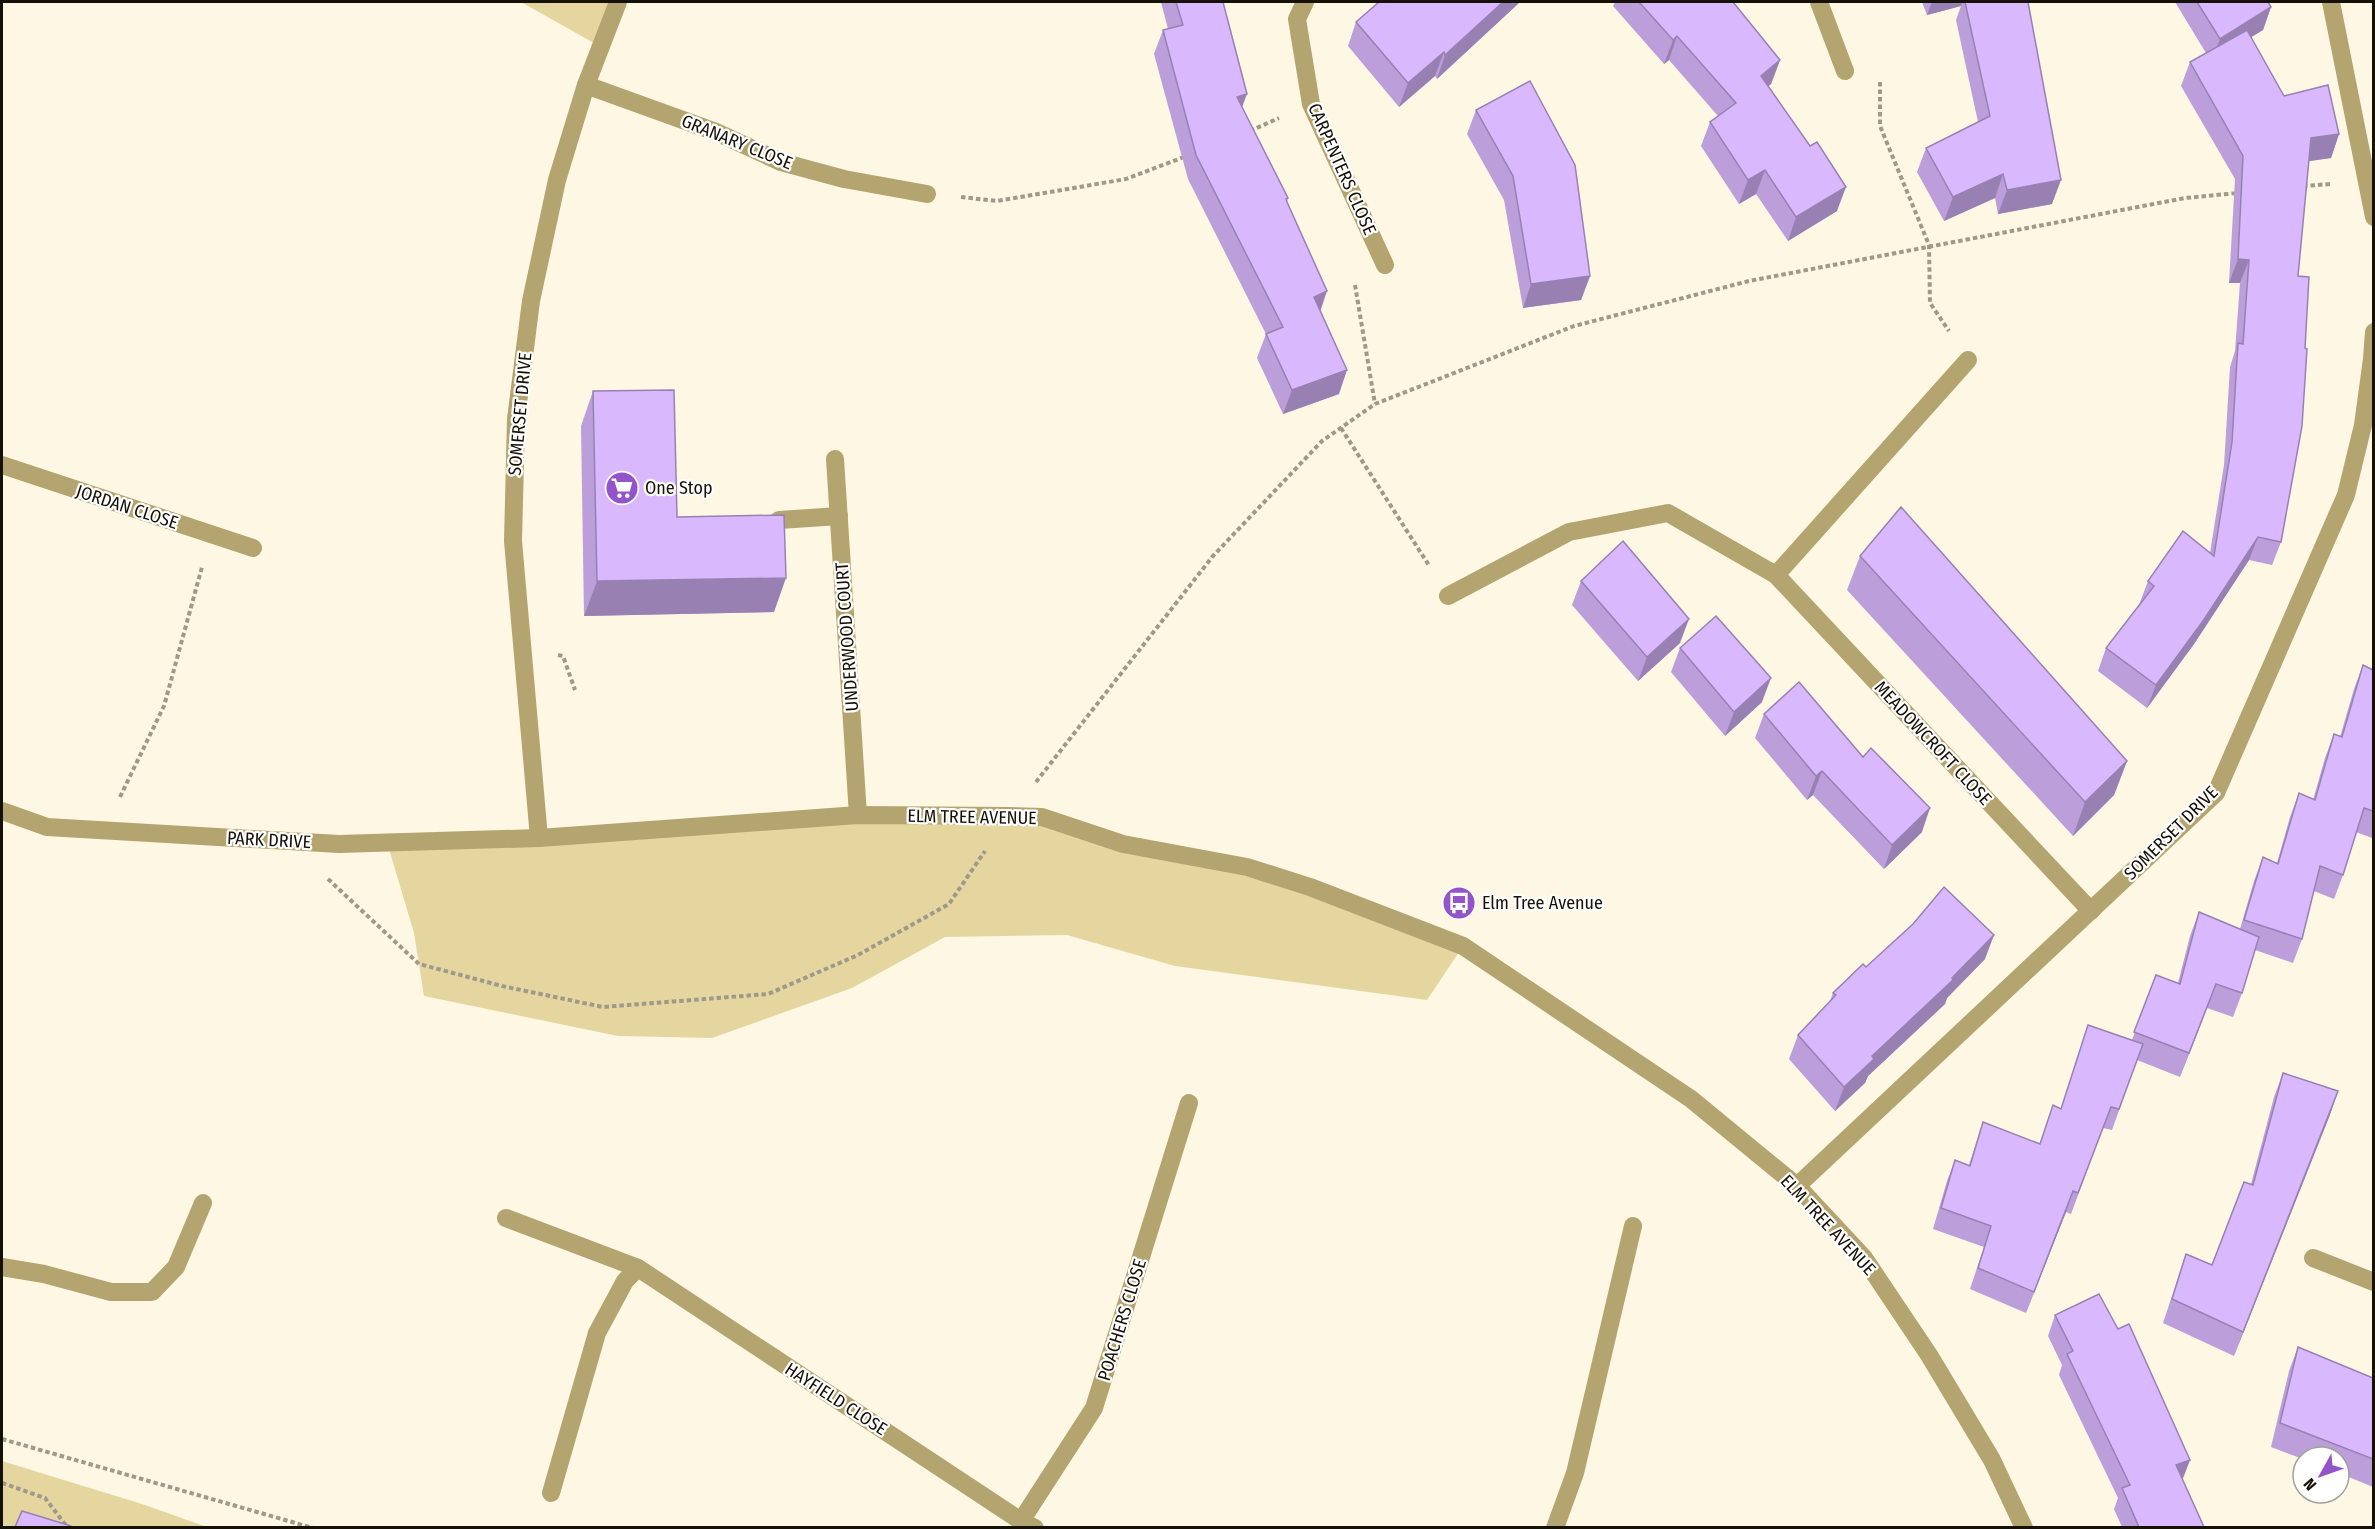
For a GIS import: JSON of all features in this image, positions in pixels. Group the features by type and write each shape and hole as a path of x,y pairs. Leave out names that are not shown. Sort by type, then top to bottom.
{"street":[{"name":"SOMERSET DRIVE","path":"539,838 513,541 516,419 531,301 557,180 586,85 618,2"},
{"name":"CARPENTERS CLOSE","path":"1305,2 1297,19 1311,104 1385,264"},
{"path":"1819,2 1845,71"},
{"path":"2331,2 2368,180 2373,217"},
{"name":"GRANARY CLOSE","path":"586,85 716,132 782,162 844,179 927,194"},
{"name":"SOMERSET DRIVE","path":"1797,1186 2216,793 2346,495 2368,426 2373,332"},
{"path":"1776,575 1968,360"},
{"name":"UNDERWOOD COURT","path":"835,459 858,815"},
{"name":"JORDAN CLOSE","path":"2,465 253,548"},
{"name":"MEADOWCROFT CLOSE","path":"1448,596 1569,532 1668,513 1776,575 2091,911"},
{"path":"779,520 839,516"},
{"name":"PARK DRIVE","path":"2,811 47,827 339,844 539,838"},
{"name":"ELM TREE AVENUE","path":"539,838 858,815 1042,818 1124,844 1247,867 1311,887 1462,946 1691,1100 1797,1186 1863,1258 1929,1355 1992,1460 2024,1527"},
{"name":"POACHERS CLOSE","path":"1028,1524 1094,1408 1188,1103"},
{"path":"2,1267 44,1274 111,1292 152,1292 177,1267 203,1203"},
{"name":"HAYFIELD CLOSE","path":"506,1218 638,1268 1028,1524"},
{"path":"1555,1527 1575,1473 1633,1227"},
{"path":"2313,1258 2373,1282"},
{"path":"551,1493 597,1333 625,1281 638,1268"}],"path":[{"path":"1845,71 1880,63 1880,126 1929,245 1930,303 1968,360"},
{"path":"1248,132 1311,104"},
{"path":"927,194 997,201 1126,179 1193,153"},
{"path":"2299,187 2368,180"},
{"path":"288,841 419,964 501,986 603,1007 768,994 858,955 949,904 1010,816 1213,556 1322,441 1375,404 1574,326 1749,280 2185,198 2242,192"},
{"path":"1375,404 1355,286 1385,264"},
{"path":"1341,428 1448,596"},
{"path":"104,830 164,706 212,534"},
{"path":"2,1439 313,1527"},
{"path":"2,1483 45,1497 68,1527"}],"shaded area":[{"path":"521,2 621,2 601,47"},
{"path":"1009,816 1247,867 1463,946 1427,1000 1175,966 1067,935 945,937 852,988 712,1038 618,1036 424,996 414,933 387,842"},
{"path":"2,1461 142,1504 207,1527 2,1527"}],"building":[{"path":"1176,2 1223,2 1247,94 1237,97 1288,198 1287,202 1327,291 1314,297 1347,370 1292,390 1266,334 1283,327 1196,155 1163,30 1183,25"},
{"path":"1379,2 1503,2 1445,55 1444,52 1408,83 1356,22"},
{"path":"1639,2 1733,2 1780,60 1761,76 1810,146 1817,142 1846,187 1796,217 1765,170 1748,180 1710,122 1736,103 1677,36 1673,40"},
{"path":"1965,2 2028,2 2061,180 2007,190 2003,174 1953,197 1926,148 1990,116"},
{"path":"2197,2 2268,2 2271,7 2220,39"},
{"path":"2247,30 2284,96 2328,85 2339,134 2311,138 2298,276 2309,277 2302,426 2281,542 2258,537 2203,621 2156,685 2106,648 2154,586 2148,581 2183,531 2214,556 2232,442 2238,343 2243,344 2249,260 2238,259 2243,156 2190,62"},
{"path":"1530,81 1575,165 1590,276 1531,284 1513,176 1476,110"},
{"name":"One Stop","path":"674,390 677,517 784,515 786,578 597,581 593,391"},
{"path":"1901,507 2127,761 2085,802 1860,556"},
{"path":"1623,541 1689,619 1647,657 1581,581"},
{"path":"1716,616 1771,678 1734,712 1680,648"},
{"path":"2363,665 2373,670 2373,811 2364,808 2343,875 2320,866 2302,939 2244,920 2263,857 2278,864 2299,793 2315,800 2334,734 2342,737"},
{"path":"1799,682 1863,757 1871,748 1930,808 1892,845 1822,771 1816,776 1764,714"},
{"path":"1944,887 1994,935 1952,978 1953,980 1872,1056 1874,1059 1844,1087 1798,1035 1836,995 1833,993 1863,964 1866,967 1913,924"},
{"path":"2199,912 2259,937 2242,993 2216,984 2189,1053 2134,1032 2156,975 2180,984"},
{"path":"2088,1025 2143,1044 2119,1109 2111,1107 2078,1193 2073,1191 2034,1292 1978,1268 1991,1226 1941,1208 1955,1160 1970,1166 1983,1122 2040,1144 2053,1105 2061,1109"},
{"path":"2283,1073 2338,1091 2243,1332 2172,1299 2186,1254 2212,1265 2244,1182 2253,1185"},
{"path":"2099,1294 2118,1329 2129,1324 2190,1460 2176,1465 2204,1527 2139,1527 2122,1488 2130,1485 2067,1354 2073,1351 2055,1315"},
{"path":"2298,1347 2373,1378 2373,1459 2351,1450 2351,1445 2337,1445 2280,1423"},
{"path":"22,1511 68,1525 73,1527 15,1527"}],"place":[{"name":"One Stop","path":"622,488"},
{"name":"Elm Tree Avenue","path":"1459,903"}]}
